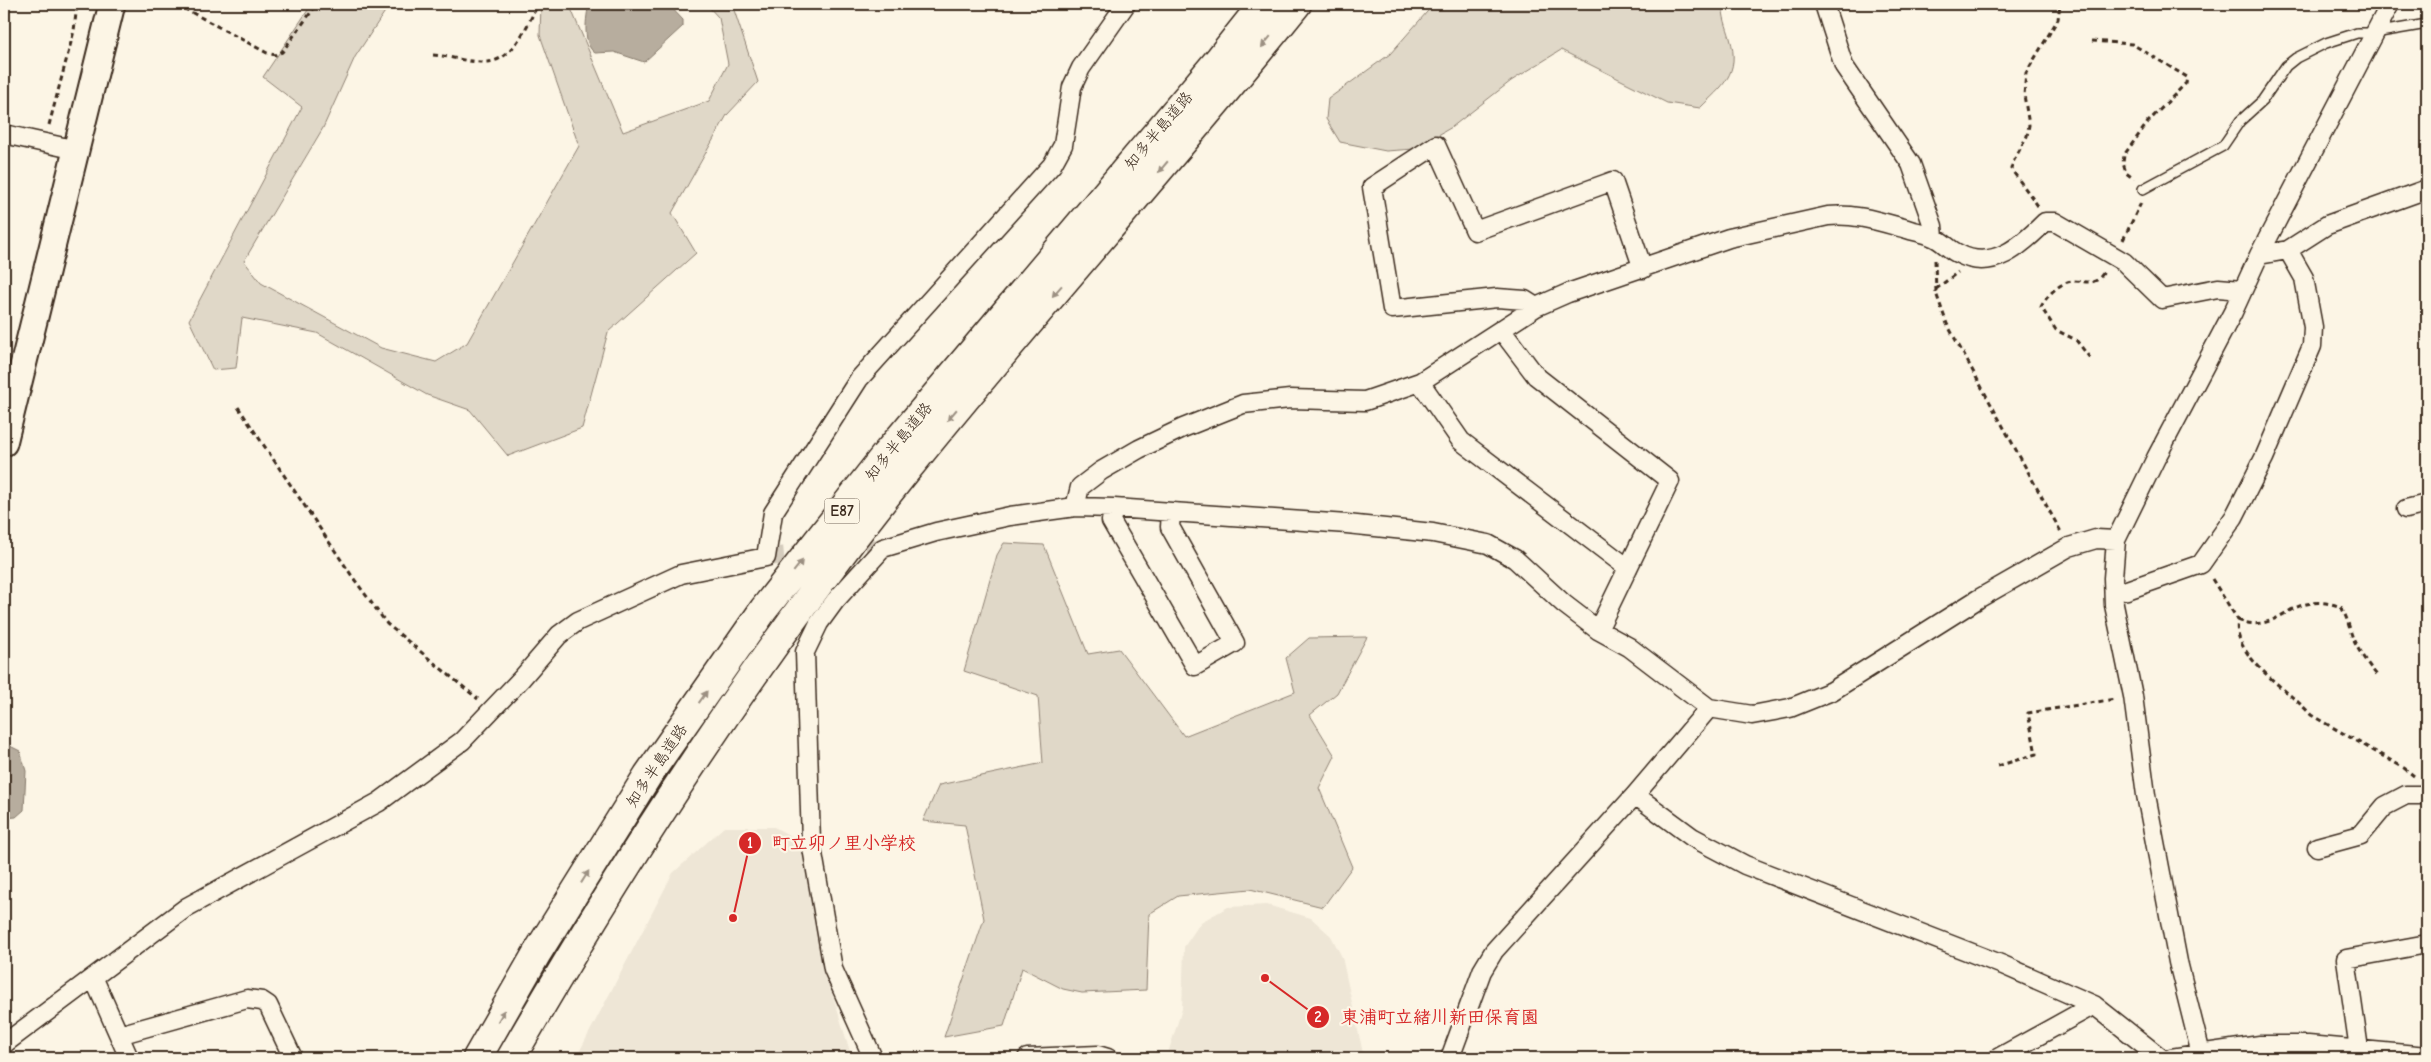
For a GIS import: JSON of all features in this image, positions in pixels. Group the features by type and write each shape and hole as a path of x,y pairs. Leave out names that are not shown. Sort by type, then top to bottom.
{"highway":[{"name":"知多半島道路","path":"477,1058 537,953 648,775 764,609 886,454 1220,58 1263,4"},
{"name":"知多半島道路","path":"511,1058 564,966 674,789 790,624 905,472 1162,169 1297,4"}],"street":[{"path":"4,443 112,4"},
{"path":"4,1044 94,979 188,907 379,802 462,741 559,635 578,621 681,574 766,556 773,513 859,379 1052,165 1063,145 1072,86 1081,68 1126,4"},
{"path":"1824,4 1844,66 1910,164 1933,226 1934,237"},
{"path":"2202,1056 2178,962 2146,794 2133,696 2121,643 2114,592 2116,540 2120,527 2203,372 2259,255 2390,4"},
{"path":"4,134 77,150"},
{"path":"1536,307 1524,300 1497,298 1392,309 1372,188 1436,144 1475,231 1613,181 1643,268"},
{"path":"2259,255 2288,250 2327,225 2427,189"},
{"path":"1075,507 1080,487 1101,471 1174,432 1243,404 1298,399 1365,401 1420,382 1536,307 1568,293 1752,232 1844,214 1934,237 1957,254 1970,259 2006,256 2028,239 2045,222 2055,222 2117,258 2162,299 2218,288 2242,290"},
{"path":"2114,592 2127,590 2201,564 2234,517 2264,458 2312,346 2313,327 2304,278 2288,250"},
{"path":"1502,330 1536,376 1670,481 1598,630"},
{"path":"1420,382 1460,441 1628,568"},
{"path":"2406,509 2427,504"},
{"path":"873,1058 833,969 811,842 805,652 818,623 835,601 883,548 936,532 1010,516 1075,507 1347,524 1433,533 1488,544 1515,559 1564,604 1598,630 1629,647 1709,708 1752,715 1790,708 1813,700 1857,677 1978,599 2069,547 2096,539 2116,540"},
{"path":"1114,508 1111,521 1195,666 1235,643 1170,526 1171,513"},
{"path":"1450,1058 1482,971 1494,951 1635,795 1709,708"},
{"path":"1635,795 1692,838 1745,865 2003,966 2094,1005 2161,1058"},
{"path":"2317,847 2361,835 2385,806 2406,795 2427,795"},
{"path":"2360,1049 2346,959 2427,944"},
{"path":"94,979 129,1058"},
{"path":"118,1035 246,999 255,999 268,1005 293,1058"},
{"path":"1998,1058 2094,1005"},
{"path":"2171,1058 2202,1056 2260,1045 2360,1049 2427,1056"},
{"path":"1027,1058 1098,1055 1108,1058"}],"lane":[{"path":"2143,189 2223,146 2240,121 2262,101 2286,66 2296,58 2326,42 2357,33 2374,34 2427,24"}],"path":[{"path":"43,142 60,87 74,31 77,4"},
{"path":"176,4 267,54 275,56 282,52 317,4"},
{"path":"433,55 488,62 500,58 522,34 538,4"},
{"path":"2045,222 2037,203 2011,169 2027,136 2030,125 2024,95 2026,73 2058,19 2060,4"},
{"path":"2090,358 2076,340 2056,330 2041,307 2044,300 2063,284 2072,281 2087,283 2097,280 2117,258 2125,234 2142,203 2143,189 2138,182 2126,173 2123,163 2124,155 2148,122 2186,83 2187,77 2132,44 2092,41"},
{"path":"1934,237 1936,289 1947,324 2069,547"},
{"path":"1936,289 1964,267 1970,259"},
{"path":"238,406 354,579 388,624 491,710"},
{"path":"2201,564 2222,592 2238,620 2236,628 2241,640 2258,668 2269,679 2302,705 2311,715 2404,768 2416,778"},
{"path":"2238,620 2268,623 2289,610 2305,603 2316,601 2341,607 2349,619 2359,650 2377,675"},
{"path":"1998,766 2036,754 2028,713 2133,696"}],"shaded area":[{"path":"312,4 390,4 355,57 323,128 244,261 261,283 381,348 436,362 467,343 579,146 540,35 541,4 569,4 623,132 709,101 728,64 719,18 706,4 732,4 758,82 727,115 672,213 696,253 608,332 582,428 508,456 470,410 427,395 317,333 242,318 236,368 213,370 189,320 302,107 263,77"},
{"path":"589,4 668,4 683,20 683,26 644,62 614,52 595,53 588,43 586,30"},
{"path":"1434,4 1723,4 1724,17 1733,50 1733,61 1731,70 1722,86 1700,108 1667,103 1561,50 1511,81 1452,127 1414,149 1386,151 1340,142 1326,119 1328,99 1390,54"},
{"path":"1004,543 1044,545 1088,654 1119,649 1184,736 1295,692 1286,658 1309,638 1367,637 1337,693 1310,715 1335,756 1319,788 1352,867 1323,907 1250,889 1178,896 1149,914 1146,990 1082,993 1063,989 1022,968 1004,1026 944,1037 984,919 965,825 923,821 939,785 1043,763 1038,696 964,671 997,555"},
{"path":"4,743 20,751 26,771 24,810 16,817 4,818"},
{"path":"724,827 774,827 804,843 823,963 852,1058 576,1058 673,873"},
{"path":"1267,905 1311,918 1331,936 1342,957 1364,1058 1171,1058 1169,1050 1182,1009 1184,947 1201,922 1228,907"}],"tunnel":[{"path":"839,551 883,548"},
{"path":"766,557 813,553"}],"place":[{"name":"町立卯ノ里小学校","path":"733,918"},
{"name":"東浦町立緒川新田保育園","path":"1265,978"}]}
